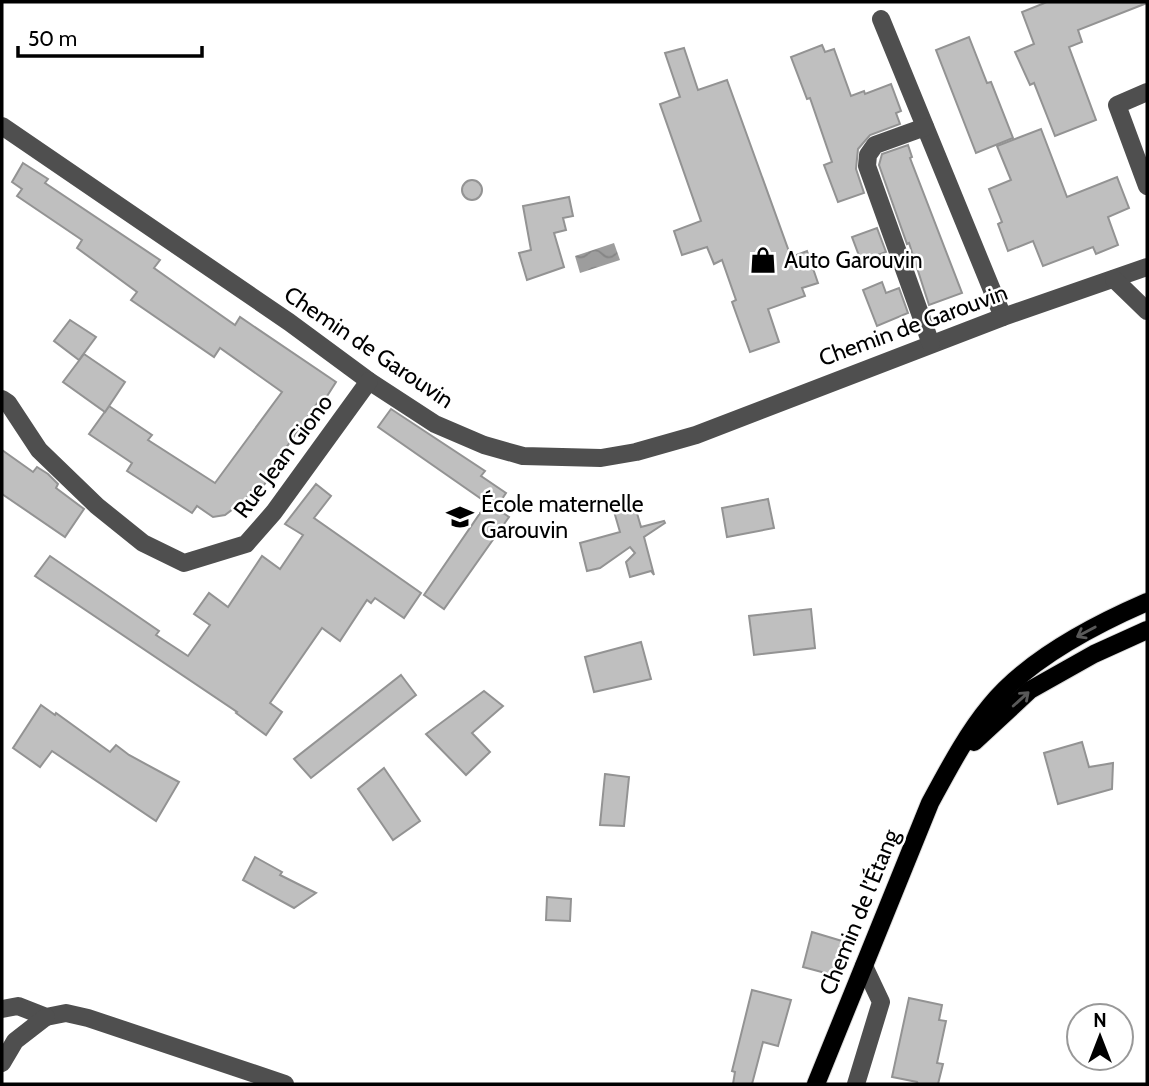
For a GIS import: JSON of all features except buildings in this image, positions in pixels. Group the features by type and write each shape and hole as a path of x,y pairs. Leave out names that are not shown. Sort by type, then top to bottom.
{"main road":[{"name":"Chemin de l’Étang","path":"816,1084 899,873 930,803 953,761 991,705 1031,668 1074,638 1147,602"},
{"name":"Chemin de l’Étang","path":"953,761 1030,690 1094,653 1147,630"}],"street":[{"path":"881,19 1003,317"},
{"path":"1147,92 1117,104 1147,186"},
{"name":"Chemin de Garouvin","path":"2,127 289,322 369,381 436,424 484,445 523,456 601,458 636,452 696,435 1003,317 1147,267"},
{"path":"925,127 875,145 868,155 867,166 931,344"},
{"path":"1114,279 1147,311"},
{"name":"Rue Jean Giono","path":"2,399 8,403 39,450 97,506 143,543 184,563 246,544 274,512 369,381"},
{"path":"856,1084 881,1002 864,966"},
{"path":"2,1009 18,1006 46,1017"},
{"path":"2,1063 15,1041 46,1017 66,1013 285,1084"}],"water":[{"path":"614,243 620,260 580,273 575,256"}],"place":[{"name":"Auto Garouvin","path":"763,260"},
{"name":"École maternelle Garouvin","path":"460,517"}]}
